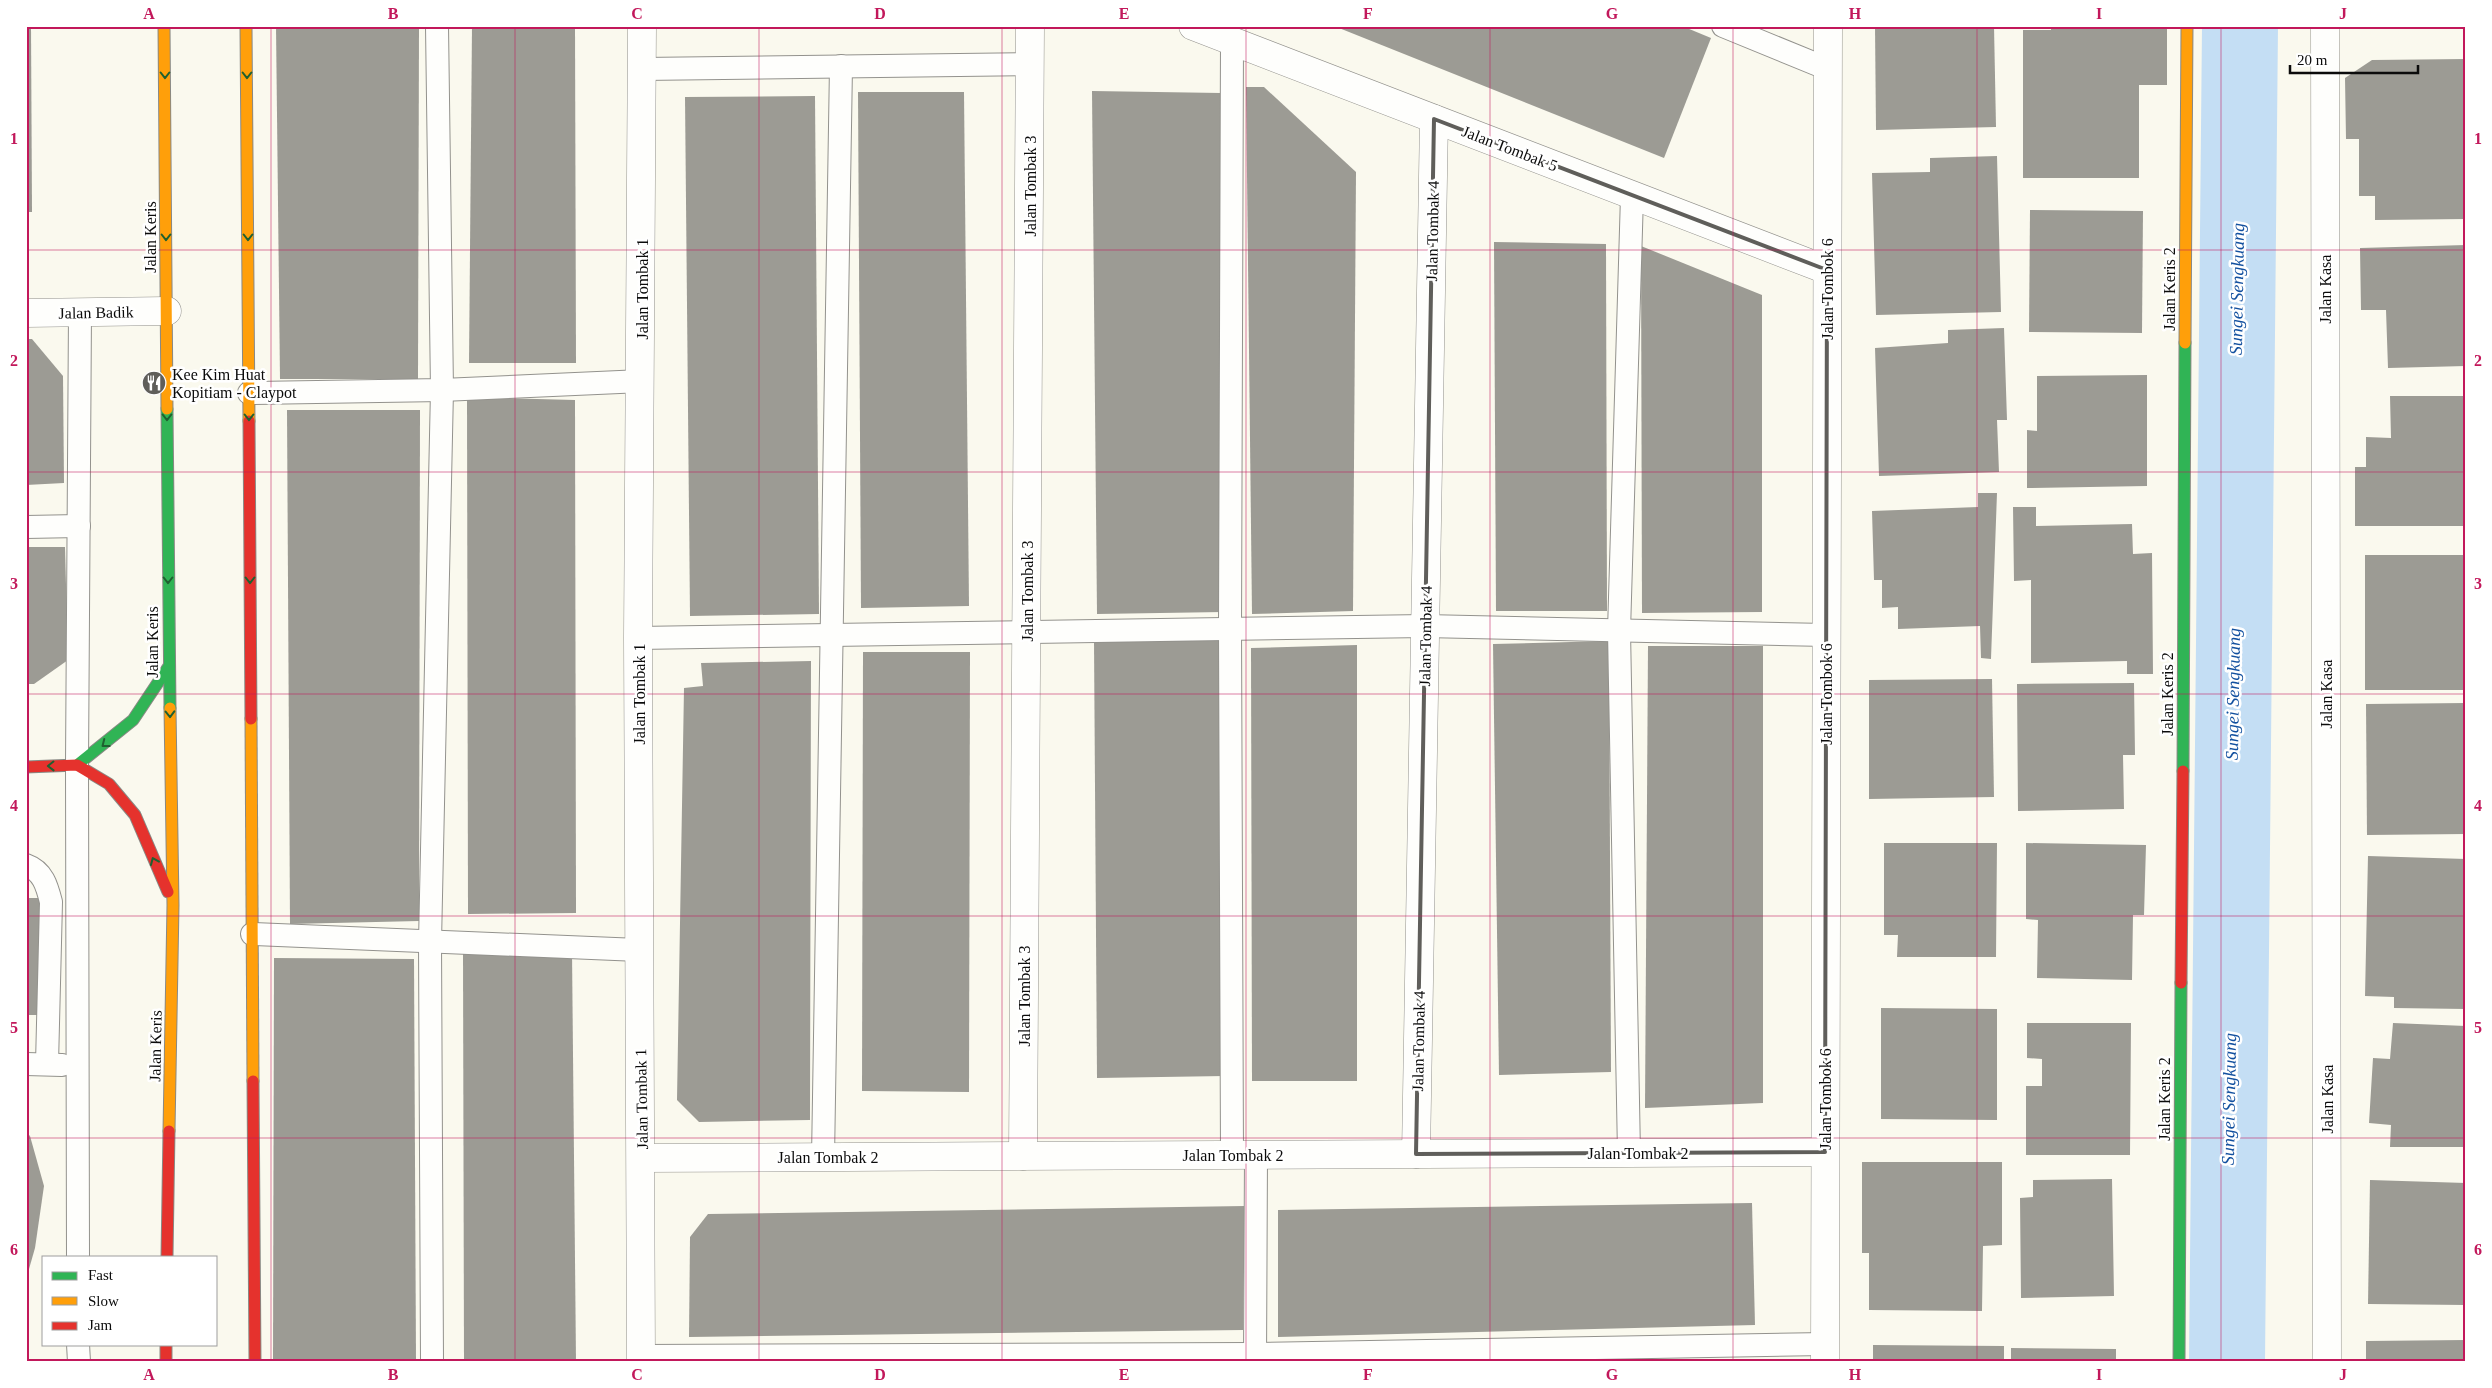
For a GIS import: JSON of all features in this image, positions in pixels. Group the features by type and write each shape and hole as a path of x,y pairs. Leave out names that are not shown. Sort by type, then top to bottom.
{"street":[{"name":"Jalan Keris","path":"164,26 168,666 173,905 167,1256"},
{"path":"246,26 255,1362"},
{"name":"Jalan Tombak 1","path":"641,1359 642,1158 638,950 638,638 642,381 642,26"},
{"name":"Jalan Tombak 3","path":"1023,1156 1030,26"},
{"name":"Jalan Tombak 5","path":"1193,26 1827,270"},
{"name":"Jalan Tombok 6","path":"1825,1353 1828,26"},
{"name":"Jalan Keris 2","path":"2179,1362 2187,26"},
{"name":"Jalan Kasa","path":"2324,26 2327,1362"},
{"name":"Jalan Tombak 4","path":"1416,1154 1434,119"},
{"name":"Jalan Badik","path":"26,313 167,311"},
{"path":"77,765 133,720 168,666"},
{"path":"26,767 77,765 109,784 134,815 173,905"},
{"name":"Jalan Tombak 2","path":"642,1158 1825,1152"},
{"path":"166,1346 166,1362"}],"lane":[{"path":"432,1362 430,942 442,390 437,26"},
{"path":"1723,26 1828,68"},
{"path":"1232,41 1230,628 1244,1155 1255,1358"},
{"path":"642,69 1030,64"},
{"path":"823,1158 841,66"},
{"path":"1628,1153 1619,630 1632,196"},
{"path":"78,1256 77,765 80,312"},
{"path":"249,393 442,390 642,381"},
{"path":"26,527 79,526"},
{"path":"638,638 1425,626 1826,635"},
{"path":"26,865 39,872 47,886 51,902 37,1064 78,1065"},
{"path":"252,934 638,950"},
{"path":"78,1346 78,1362"},
{"path":"641,1359 1255,1358 1825,1353"}],"highlighted area":[{"path":"1434,119 1827,270 1825,1152 1416,1154"}],"building":[{"path":"26,26 31,26 32,212 26,212"},
{"path":"276,26 419,26 418,379 280,379"},
{"path":"472,26 575,26 576,363 469,363"},
{"path":"1334,26 1682,26 1711,38 1664,158"},
{"path":"1875,26 1994,26 1996,127 1876,130"},
{"path":"2051,26 2167,26 2167,85 2139,85 2139,178 2023,178 2023,30 2051,30"},
{"path":"2466,59 2466,219 2375,220 2375,196 2359,196 2359,139 2346,139 2345,78 2372,60"},
{"path":"1246,87 1264,87 1356,172 1353,611 1252,614"},
{"path":"1092,91 1221,93 1223,612 1097,614"},
{"path":"858,92 964,92 969,606 861,608"},
{"path":"815,96 819,614 690,616 685,97"},
{"path":"1997,156 2001,312 1876,315 1872,173 1930,172 1930,158"},
{"path":"2030,210 2143,211 2142,333 2029,332"},
{"path":"1494,242 1606,244 1607,611 1496,611"},
{"path":"2466,245 2466,366 2388,368 2386,310 2361,310 2360,248"},
{"path":"1641,246 1762,295 1762,612 1642,613"},
{"path":"2004,328 2007,420 1997,420 1999,472 1879,476 1875,348 1948,343 1948,330"},
{"path":"26,339 32,339 63,376 64,483 26,485"},
{"path":"2147,375 2147,486 2027,488 2027,430 2037,431 2037,376"},
{"path":"2390,396 2466,396 2466,526 2355,526 2355,467 2366,467 2366,437 2391,438"},
{"path":"467,397 575,400 576,913 468,914"},
{"path":"287,410 420,410 419,921 290,924"},
{"path":"1978,493 1997,493 1991,659 1981,658 1980,626 1898,629 1898,607 1882,608 1882,580 1874,580 1872,511 1978,507"},
{"path":"2013,507 2036,507 2036,526 2132,524 2133,554 2152,553 2153,674 2127,674 2127,661 2031,663 2031,580 2014,581"},
{"path":"26,547 65,547 68,660 34,684 26,684"},
{"path":"2365,555 2466,555 2466,690 2365,690"},
{"path":"1223,638 1225,1076 1097,1078 1094,641"},
{"path":"1609,641 1611,1072 1499,1075 1493,644"},
{"path":"1357,645 1357,1081 1252,1081 1251,648"},
{"path":"1648,646 1763,646 1763,1103 1645,1108"},
{"path":"863,652 970,652 969,1092 862,1091"},
{"path":"811,661 810,1120 699,1122 677,1100 684,688 703,686 701,663"},
{"path":"1992,679 1994,797 1869,799 1869,680"},
{"path":"2134,683 2135,755 2123,755 2124,809 2018,811 2017,684"},
{"path":"2466,703 2466,834 2367,835 2366,704"},
{"path":"1884,843 1997,843 1996,957 1897,957 1898,935 1884,935"},
{"path":"2026,843 2146,845 2144,915 2133,915 2132,980 2037,978 2038,920 2026,919"},
{"path":"2368,856 2466,859 2466,1009 2394,1008 2394,997 2365,996"},
{"path":"26,898 48,898 47,1015 28,1015 28,1028"},
{"path":"572,951 576,1362 464,1362 463,952"},
{"path":"274,958 414,959 416,1362 273,1362"},
{"path":"1881,1008 1997,1009 1997,1120 1881,1119"},
{"path":"2027,1023 2131,1023 2130,1155 2026,1155 2026,1086 2042,1086 2042,1059 2027,1058"},
{"path":"2393,1023 2466,1026 2466,1147 2390,1147 2391,1125 2369,1123 2373,1058 2390,1059"},
{"path":"26,1132 30,1136 44,1186 35,1248 27,1276"},
{"path":"1862,1162 2002,1162 2002,1245 1983,1246 1982,1311 1869,1310 1869,1253 1862,1253"},
{"path":"2112,1179 2114,1296 2021,1298 2020,1198 2033,1197 2033,1180"},
{"path":"2370,1180 2466,1183 2466,1305 2368,1304"},
{"path":"1752,1203 1755,1325 1278,1337 1278,1210"},
{"path":"1245,1206 1243,1330 689,1337 690,1237 708,1214"},
{"path":"2466,1340 2466,1362 2366,1362 2366,1341"},
{"path":"1873,1345 2004,1346 2004,1362 1873,1362"},
{"path":"2011,1348 2116,1349 2116,1362 2011,1362"},
{"path":"1753,1359 1753,1362 1712,1362 1712,1360"}],"waterway":[{"name":"Sungei Sengkuang","path":"2227,1362 2240,26"}],"traffic: fast":[{"path":"2183,771 2185,343"},
{"path":"167,409 170,708"},
{"path":"77,765 133,720 169,666"},
{"path":"2179,1362 2181,983"}],"traffic: slow":[{"path":"164,26 167,409"},
{"path":"246,26 249,421"},
{"path":"2185,343 2187,26"},
{"path":"169,1131 173,905 170,708"},
{"path":"251,719 253,1081"}],"traffic: jam":[{"path":"249,421 251,719"},
{"path":"26,767 77,765 109,784 135,815 168,892"},
{"path":"2181,983 2183,771"},
{"path":"253,1081 255,1362"},
{"path":"167,1256 169,1131"},
{"path":"166,1346 166,1362"}],"place":[{"name":"Kee Kim Huat Kopitiam - Claypot","path":"154,383"}]}
